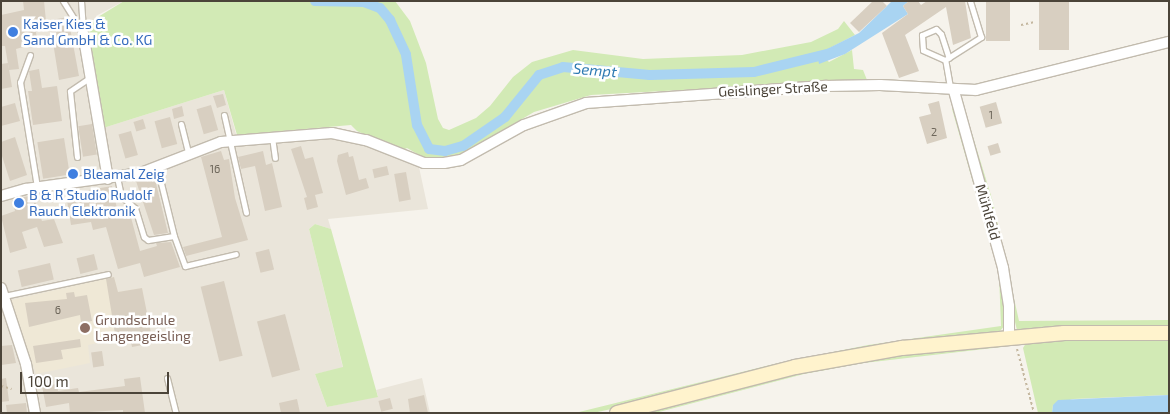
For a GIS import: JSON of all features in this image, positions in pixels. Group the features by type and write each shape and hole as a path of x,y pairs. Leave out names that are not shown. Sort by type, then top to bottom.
{"main road":[{"path":"617,413 854,356 1009,336 1169,333"}],"street":[{"path":"83,33 89,78 112,178"},
{"name":"Geislinger Straße","path":"1,196 37,188 112,178 157,167 188,153 230,141 332,133 366,140 387,150 424,163 461,160 524,125 586,103 880,84 954,91 1000,86 1169,42"},
{"name":"Mühlfeld","path":"954,91 1003,268 1009,306 1009,336"},
{"path":"3,292 26,364 35,413"}],"lane":[{"path":"63,1 83,33"},
{"path":"81,1 83,33"},
{"path":"947,59 981,37 970,1"},
{"path":"947,59 923,50 922,35 936,29 941,34 947,59 948,84 954,91"},
{"path":"30,55 20,82 37,188"},
{"path":"77,156 70,91 89,78"},
{"path":"224,116 246,213"},
{"path":"181,124 188,153"},
{"path":"272,137 275,158"},
{"path":"157,167 174,236 187,267 236,254"},
{"path":"112,178 121,196 135,208 144,237 148,240 174,236"},
{"path":"3,292 108,274"},
{"path":"166,378 176,413"}],"path":[{"path":"1021,25 1035,22"},
{"path":"1009,336 1020,354 1034,413"},
{"path":"1,386 12,389"}],"shaded area":[{"path":"1,1 124,1 96,16 100,129 224,90 239,145 336,137 372,146 419,167 428,209 328,219 331,229 315,224 309,229 343,368 315,374 327,407 378,396 376,390 422,378 430,413 1,413"},
{"name":"Grundschule Langengeisling","path":"114,277 118,292 142,288 150,333 88,345 90,363 36,374 11,300"}],"green space":[{"path":"124,1 395,1 410,21 426,63 438,119 443,128 449,130 476,118 490,106 513,77 532,62 573,50 643,59 742,55 811,42 838,29 844,21 855,35 820,53 829,62 852,50 854,69 863,70 867,80 591,95 534,112 464,153 428,160 407,148 401,151 357,131 351,125 237,135 224,90 100,129 85,25"},
{"path":"954,108 998,257 1006,324 1000,331 932,339 593,413 575,413 778,363 868,345 1001,326 999,274 952,109"},
{"path":"966,114 993,202 1019,321 1169,320 1169,328 1017,330 963,116"},
{"path":"315,224 331,229 378,397 327,407 315,374 343,367 309,229"},
{"path":"1169,338 1169,395 1073,399 1053,405 1052,413 1038,413 1023,348 1028,340"},
{"path":"995,345 1002,347 864,363 804,374 655,413 634,413 787,374 875,357"}],"water":[{"path":"892,1 909,1 903,6 908,14 845,54 819,64 817,54 859,33"},
{"path":"1169,395 1169,413 1052,413 1053,405 1058,400"}],"building":[{"path":"23,1 44,1 46,21 68,17 79,76 59,80 51,30 36,32 37,43 16,49 19,69 9,70 5,46 1,46 1,15 24,10"},
{"path":"873,1 882,1 887,6 859,32 850,23"},
{"path":"909,1 918,1 921,5 927,1 965,1 971,38 953,45 946,7 905,35 919,71 899,78 882,33 908,14 903,6"},
{"path":"986,1 1010,1 1010,41 986,41"},
{"path":"1039,1 1069,1 1069,50 1039,50"},
{"path":"8,63 12,87 1,89 1,64"},
{"path":"39,69 42,88 57,86 62,121 33,125 28,91 32,91 29,71"},
{"path":"223,94 226,105 217,108 213,96"},
{"path":"939,101 947,138 927,144 919,117 931,114 928,104"},
{"path":"996,102 1002,123 986,128 980,107"},
{"path":"15,103 20,121 1,126 1,107"},
{"path":"211,105 218,130 204,134 197,109"},
{"path":"182,106 184,116 174,119 172,109"},
{"path":"170,117 177,144 162,148 155,121"},
{"path":"143,119 146,129 136,131 133,122"},
{"path":"92,124 97,155 83,157 78,126"},
{"path":"131,131 138,155 125,159 119,135"},
{"path":"15,137 27,175 10,181 1,153 1,142"},
{"path":"64,138 70,175 43,179 37,142"},
{"path":"998,143 1001,153 990,156 987,146"},
{"path":"301,146 305,159 313,157 323,193 315,195 318,207 307,210 304,198 307,197 291,149"},
{"path":"221,151 224,160 229,159 235,198 248,240 186,256 183,247 222,237 201,157"},
{"path":"263,151 266,165 272,163 282,207 265,211 255,166 241,169 238,157"},
{"path":"348,152 349,157 353,156 359,180 366,178 369,188 346,195 337,161 338,155"},
{"path":"387,166 389,175 374,178 372,169"},
{"path":"406,172 411,200 399,202 394,174"},
{"path":"154,175 168,233 154,235 136,181"},
{"path":"112,186 118,213 129,210 140,251 157,246 156,243 171,242 180,267 144,277 140,263 118,269 106,227 93,230 91,222 71,225 66,194"},
{"path":"33,195 42,221 54,219 63,243 44,247 37,227 22,232 27,248 10,253 1,216 15,211 12,200"},
{"path":"269,249 274,269 260,273 255,252"},
{"path":"94,254 98,270 80,274 77,258"},
{"path":"50,263 54,280 22,287 18,270"},
{"path":"114,277 118,292 142,288 153,343 132,347 129,332 115,334 106,279"},
{"path":"224,281 243,356 219,362 201,287"},
{"path":"74,292 75,297 87,295 92,321 81,323 80,315 29,327 25,303 67,299 66,293"},
{"path":"285,314 300,370 272,378 257,322"},
{"path":"80,339 81,347 61,350 63,359 36,363 33,346"},
{"path":"12,345 16,363 1,365 1,346"},
{"path":"102,351 104,366 93,367 91,353"},
{"path":"140,377 145,413 123,413 123,410 70,413 69,403 46,407 42,386 57,384 58,391 78,388 79,392 125,386 124,379"},
{"path":"6,378 9,401 1,402 1,379"},
{"path":"424,395 428,413 410,413 408,399"},
{"path":"390,398 393,409 381,412 378,401"},
{"path":"297,399 300,413 281,413 279,403"},
{"path":"26,403 27,413 7,413 6,405"}],"waterway":[{"name":"Sempt","path":"315,1 364,2 380,8 390,20 406,55 417,125 429,149 445,151 463,146 505,117 539,75 563,67 650,75 754,72 831,53"}],"place":[{"name":"Kaiser Kies & Sand GmbH & Co. KG","path":"13,32"},
{"name":"Bleamal Zeig","path":"73,174"},
{"name":"B & R Studio Rudolf Rauch Elektronik","path":"19,203"},
{"name":"Grundschule Langengeisling","path":"85,328"}]}
